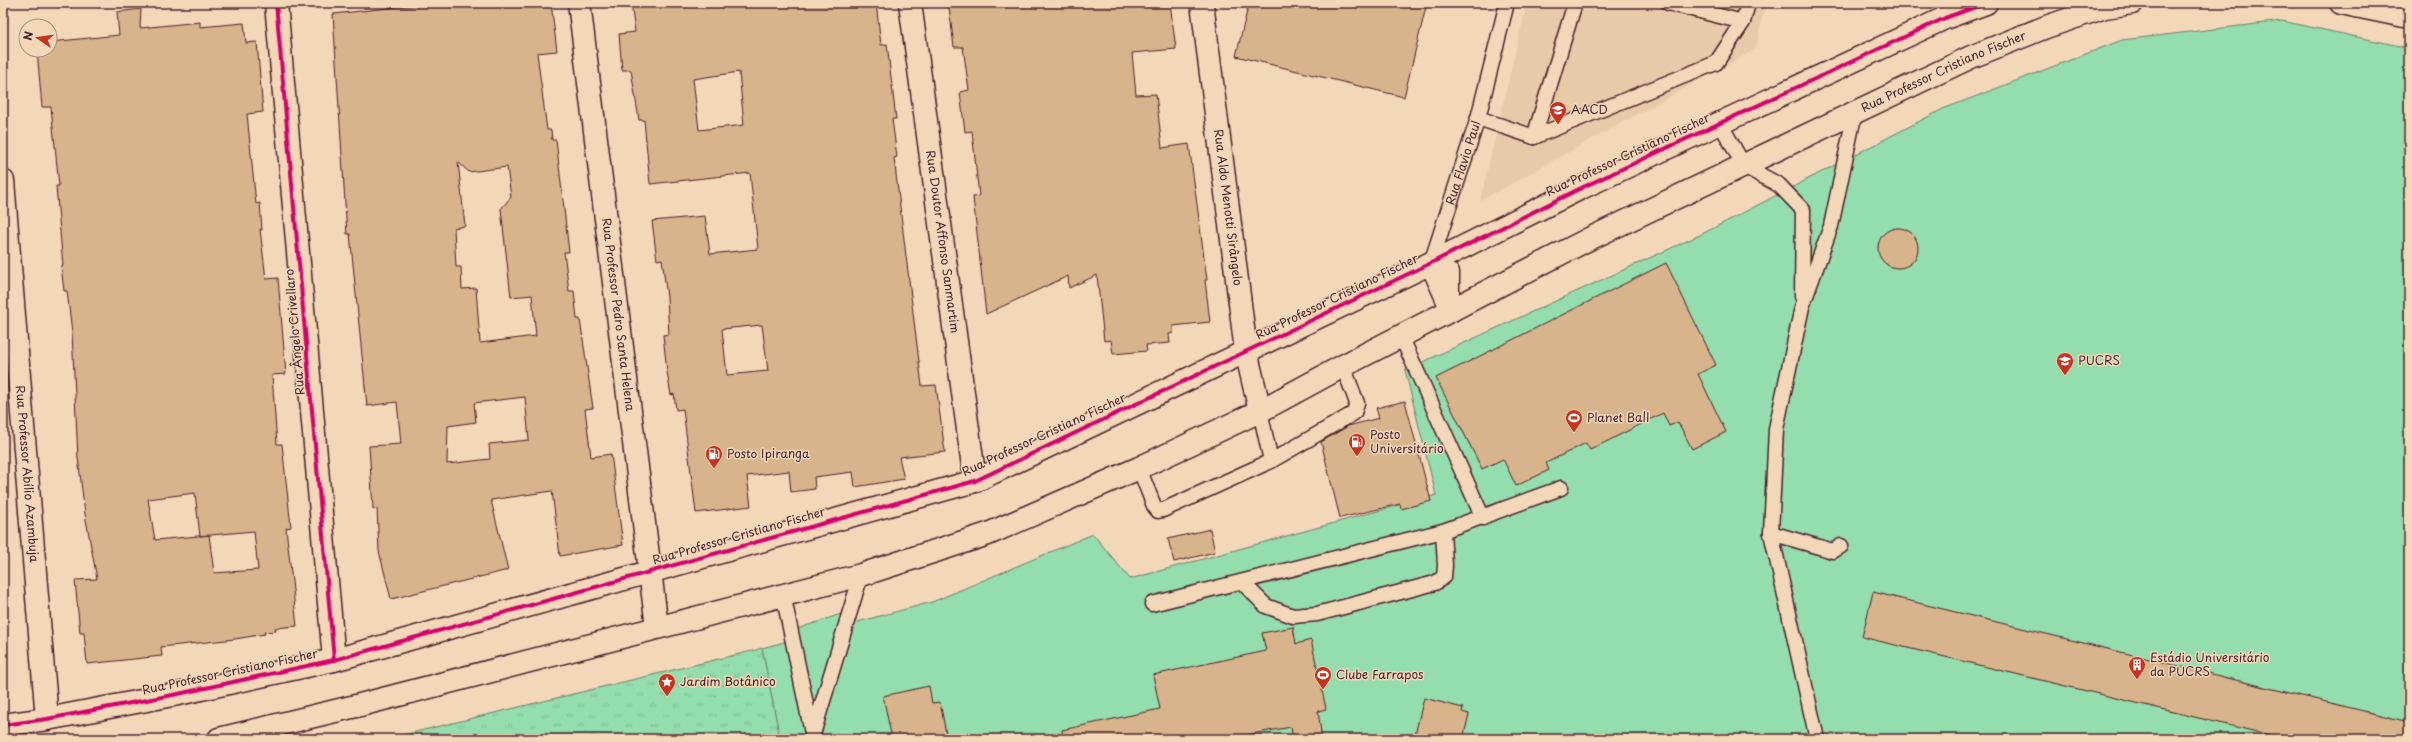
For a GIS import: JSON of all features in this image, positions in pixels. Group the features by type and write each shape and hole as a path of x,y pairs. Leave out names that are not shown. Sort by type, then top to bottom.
{"main road":[{"name":"Rua Ângelo Crivellaro","path":"276,3 334,660"},
{"name":"Rua Professor Pedro Santa Helena","path":"579,3 657,627"},
{"name":"Rua Doutor Affonso Sanmartim","path":"910,3 975,481"},
{"name":"Rua Aldo Menotti Sirângelo","path":"1202,3 1246,351 1260,411"},
{"name":"Rua Professor Cristiano Fischer","path":"3,725 47,719 178,694 334,660 975,481 1431,263 1579,189 1945,18 1986,3"},
{"name":"Rua Professor Cristiano Fischer","path":"219,739 360,705 783,594 862,575 988,534 1139,468 1260,411 1343,366 1586,240 1971,57 2046,27 2111,5 2132,3"},
{"path":"2341,3 2409,17"},
{"name":"Rua Professor Abílio Azambuja","path":"3,181 47,719"},
{"path":"1431,263 1452,310"}],"lane":[{"name":"Rua Flavio Paul","path":"1431,263 1478,118 1507,3"},
{"path":"1534,137 1575,3"},
{"path":"1668,3 1743,22"},
{"path":"1478,118 1534,137 1716,63 1743,22 1748,3"},
{"path":"1817,739 1772,533 1776,429 1802,307 1831,226 1855,112"},
{"path":"1720,123 1744,166 1779,185 1803,210 1802,307"},
{"path":"1401,336 1483,518"},
{"path":"1139,468 1154,506 1158,510 1163,510 1271,461 1354,413 1357,403 1343,366"},
{"path":"1260,411 1271,461"},
{"path":"1152,604 1443,531 1483,518 1561,488"},
{"path":"1242,582 1266,606 1293,616 1317,614 1435,583 1444,577 1446,565 1443,531"},
{"path":"1772,533 1833,551 1841,546"},
{"path":"813,736 862,575"},
{"path":"783,594 813,736"}],"shaded area":[{"name":"AACD","path":"1527,3 1765,3 1756,49 1480,201"}],"green space":[{"name":"PUCRS","path":"2282,21 2409,48 2409,739 780,739 762,648 799,638 797,629 844,613 839,627 932,602 1093,534 1130,579 1436,495 1405,370 1702,234 1943,109 2122,40"},
{"name":"Jardim Botânico","path":"762,648 780,739 386,739 752,651"}],"building":[{"path":"436,3 551,3 557,51 537,53 547,130 551,130 552,140 556,140 569,252 564,252 569,291 574,291 577,319 580,319 593,408 585,409 591,457 611,454 623,545 560,556 552,491 491,500 508,570 391,599 379,551 377,508 373,509 369,446 401,444 397,402 367,406 350,234 347,234 333,14","holes":["458,162 469,172 507,167 511,197 501,209 511,297 532,295 536,336 480,343 476,288 462,289 461,267 456,267 454,228 465,226","525,397 529,440 489,444 490,459 447,464 448,426 476,422 474,403"]},
{"path":"631,3 876,3 881,45 887,44 896,119 892,119 897,157 894,158 922,386 936,385 945,452 899,457 904,479 855,487 853,472 814,477 815,489 791,492 789,471 747,476 751,506 696,513 683,409 676,410 674,394 671,395 667,372 663,335 669,334 667,297 662,259 657,260 652,221 705,216 710,254 758,249 750,173 650,184 644,120 639,120 631,70 622,70 619,34 635,32","holes":["739,72 744,125 699,130 693,79","762,325 768,371 727,375 722,329"]},
{"path":"965,3 1170,3 1176,49 1132,53 1136,95 1156,94 1162,148 1189,144 1207,280 1205,280 1210,322 1173,326 1173,333 1169,334 1170,343 1146,345 1147,351 1113,354 1111,340 1104,341 1097,275 1069,288 1068,276 986,314 973,197 979,196 972,131 965,132 960,92 969,90 963,47 954,47 949,7 965,5"},
{"path":"1249,3 1427,3 1404,97 1236,56"},
{"path":"141,9 140,28 200,22 200,27 244,23 246,43 257,42 263,112 247,114 256,204 260,203 262,230 260,229 266,279 278,278 286,374 272,375 277,444 282,444 291,527 286,528 297,626 275,628 276,631 264,632 265,634 235,639 161,647 162,656 87,664 84,633 80,633 75,580 97,579 85,514 78,458 72,332 67,291 64,291 61,266 63,266 56,186 59,186 51,107 42,107 38,58 58,58 58,41 119,35 117,12","holes":["195,493 200,536 155,540 148,499","254,531 258,570 214,573 209,535"]},
{"path":"1898,228 1906,230 1912,234 1916,240 1918,248 1916,256 1912,262 1906,266 1898,268 1890,266 1884,262 1880,256 1878,248 1880,240 1884,234 1890,230"},
{"path":"1666,263 1716,365 1698,374 1726,432 1692,449 1678,422 1669,426 1663,413 1590,450 1586,443 1546,463 1549,470 1516,486 1503,459 1482,469 1436,378"},
{"path":"1405,401 1431,501 1401,509 1400,504 1340,518 1321,442 1348,426 1379,418 1376,408"},
{"path":"1210,529 1215,552 1174,562 1168,539"},
{"name":"Estádio Universitário da PUCRS","path":"1873,592 2409,722 2409,739 2286,739 1862,637"},
{"path":"1293,627 1296,644 1311,640 1326,709 1318,711 1322,739 1293,739 1291,727 1224,739 1063,739 1062,730 1160,709 1153,675 1266,651 1262,633"},
{"path":"929,686 932,703 940,702 947,739 892,739 883,696"},
{"path":"1424,698 1463,708 1462,712 1469,714 1463,739 1414,739"}],"cycle path":[{"path":"276,3 334,660"},
{"path":"3,725 47,719 178,694 334,660 975,481 1431,263 1579,189 1945,18 1986,3"}],"place":[{"name":"AACD","path":"1558,125"},
{"name":"PUCRS","path":"2065,376"},
{"name":"Planet Ball","path":"1574,433"},
{"name":"Posto Universitário","path":"1357,457"},
{"name":"Posto Ipiranga","path":"714,469"},
{"name":"Estádio Universitário da PUCRS","path":"2137,680"},
{"name":"Clube Farrapos","path":"1323,690"},
{"name":"Jardim Botânico","path":"667,697"}]}
